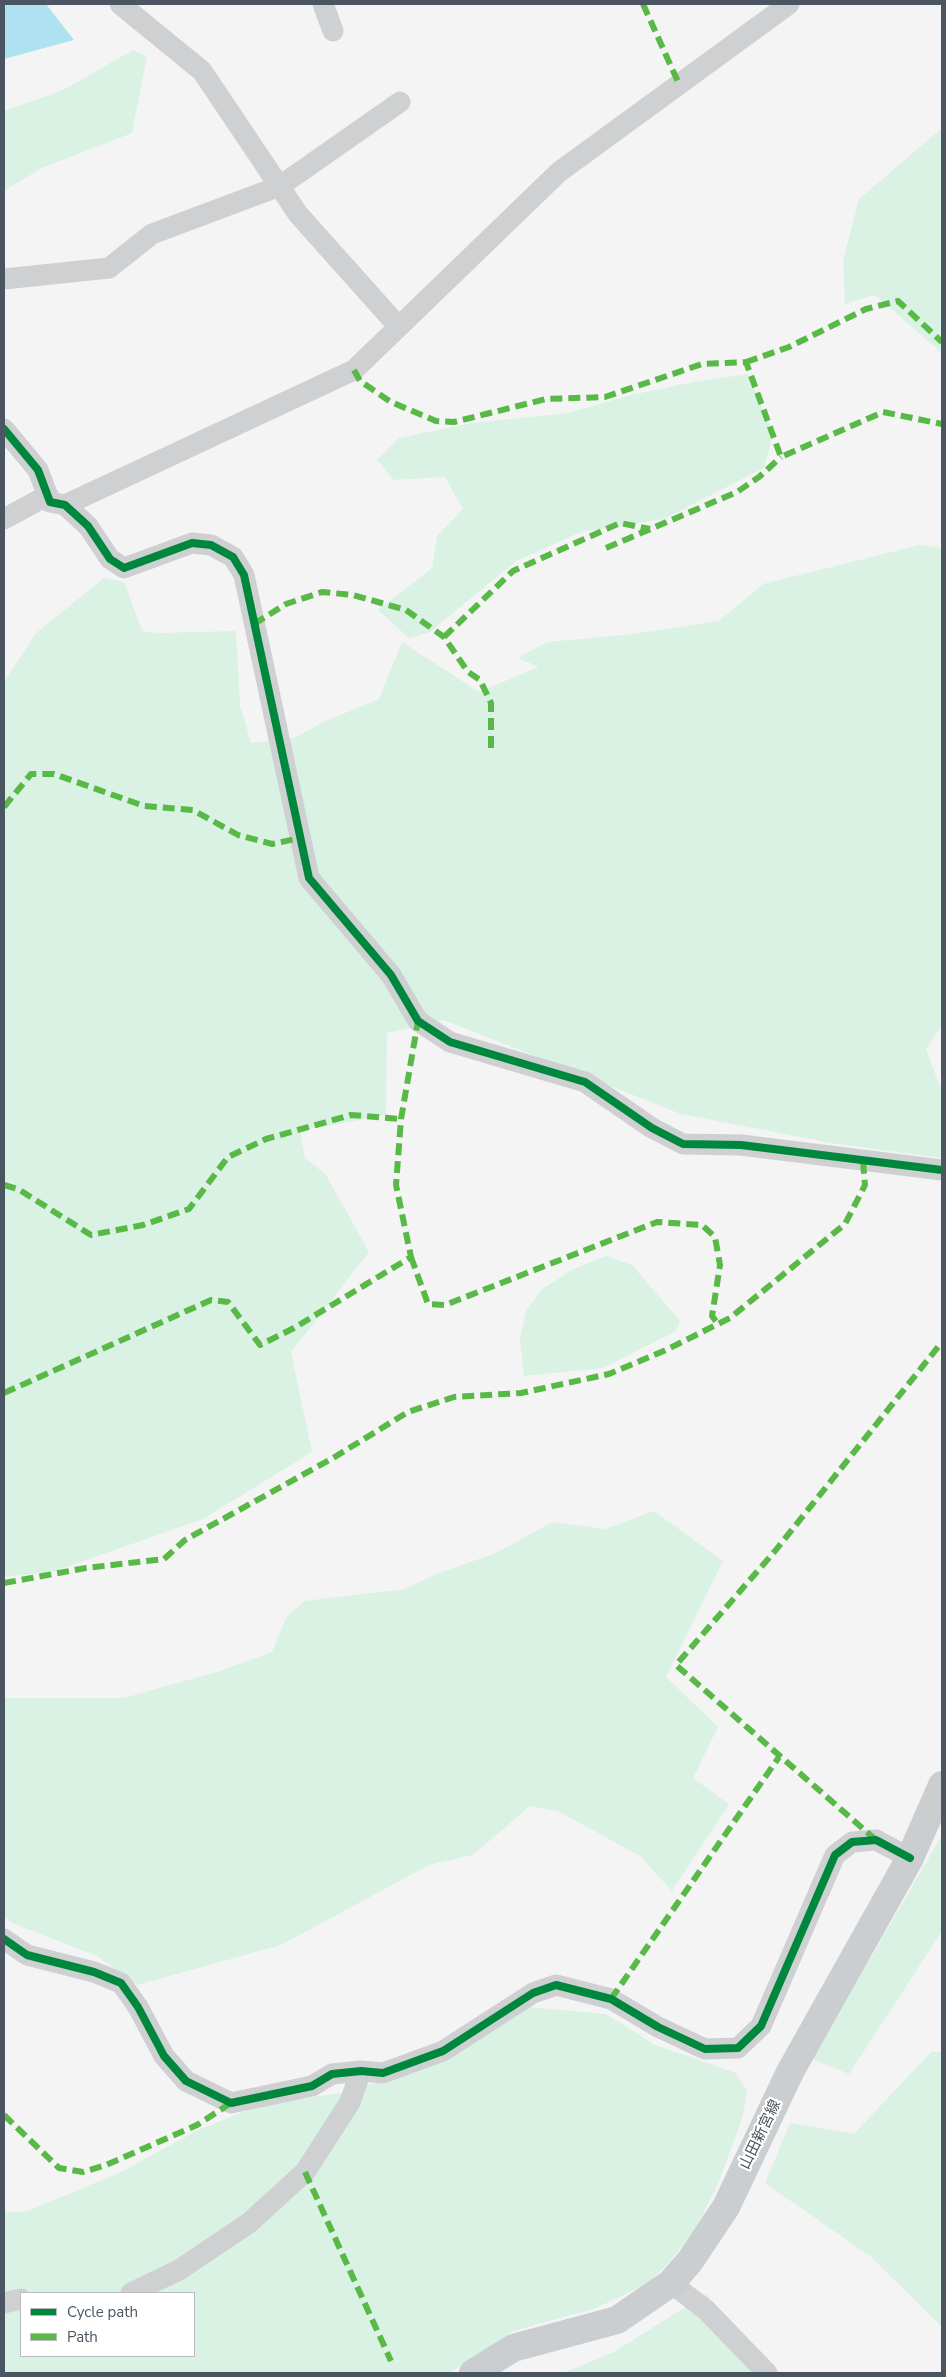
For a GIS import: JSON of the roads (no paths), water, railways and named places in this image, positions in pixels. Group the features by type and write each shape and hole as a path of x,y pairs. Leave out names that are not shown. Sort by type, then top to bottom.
{"main road":[{"name":"山田新宮線","path":"473,2373 513,2348 616,2320 671,2283 690,2261 726,2207 790,2072 910,1858 942,1785"}],"street":[{"path":"120,4 202,71 298,214 398,326"},
{"path":"323,4 333,31"},
{"path":"4,519 57,500 354,370 560,172 789,4"},
{"path":"4,279 109,268 152,234 280,186 400,102"},
{"path":"4,429 38,470 57,500 88,526 110,559 124,568 192,542 210,545 233,557 244,575 310,878 391,975 418,1021 450,1042 585,1082 652,1128 683,1144 741,1145 942,1170"},
{"path":"4,1940 27,1955 94,1972 121,1984 138,2007 164,2056 186,2081 231,2103 312,2086 332,2074 361,2071 383,2073 443,2051 533,1993 556,1985 611,1999 658,2027 706,2049 738,2048 761,2026 834,1855 852,1842 876,1840 910,1858"},
{"path":"133,2292 179,2270 249,2223 305,2172 350,2102 361,2071"},
{"path":"671,2283 706,2310 767,2373"},
{"path":"4,2303 20,2299"}],"water":[{"path":"4,4 46,4 74,40 4,59"}]}
